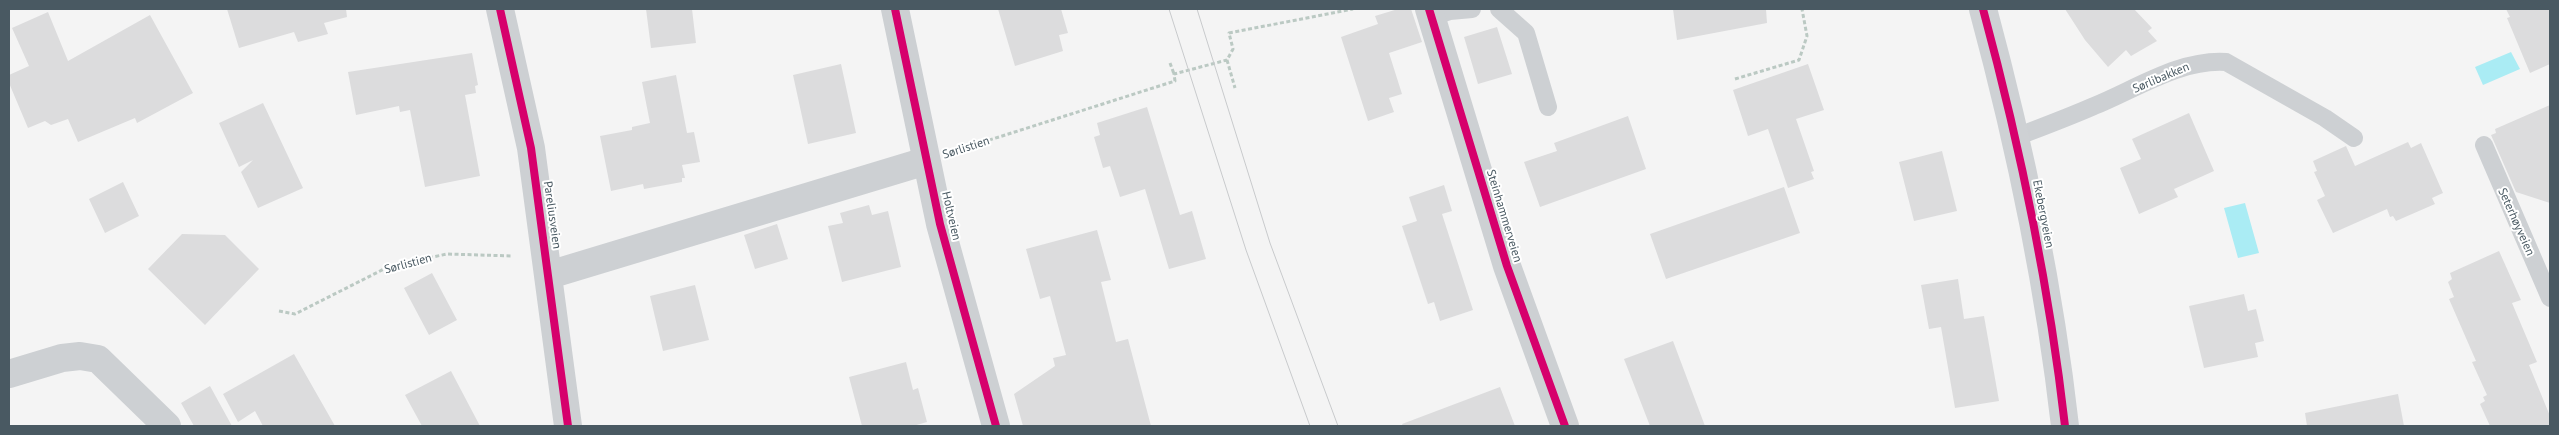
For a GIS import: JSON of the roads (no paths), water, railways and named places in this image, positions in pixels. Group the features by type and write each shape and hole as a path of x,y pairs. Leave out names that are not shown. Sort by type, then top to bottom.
{"main road":[{"name":"Ekebergveien","path":"1983,9 2016,137 2046,292 2065,426"}],"street":[{"name":"Pareliusveien","path":"500,9 531,148 568,426"},
{"name":"Holtveien","path":"895,9 940,224 996,426"},
{"name":"Steinhammerveien","path":"1431,13 1507,266 1566,426"},
{"name":"Sørlistien","path":"548,267 926,161"},
{"path":"9,374 62,358 80,356 98,359 167,426"}],"lane":[{"name":"Steinhammerveien","path":"1431,13 1472,9"},
{"path":"1499,9 1526,33 1548,107"},
{"name":"Sørlibakken","path":"2016,137 2093,107 2188,65 2209,61 2226,62 2325,118 2354,138"},
{"name":"Seterhøyveien","path":"2484,145 2550,298"}],"water":[{"path":"2511,52 2520,69 2483,85 2475,67"},
{"path":"2245,203 2259,253 2238,258 2224,208"}],"tram line":[{"path":"1169,9 1246,250 1310,426"},
{"path":"1197,9 1270,243 1338,426"}]}
